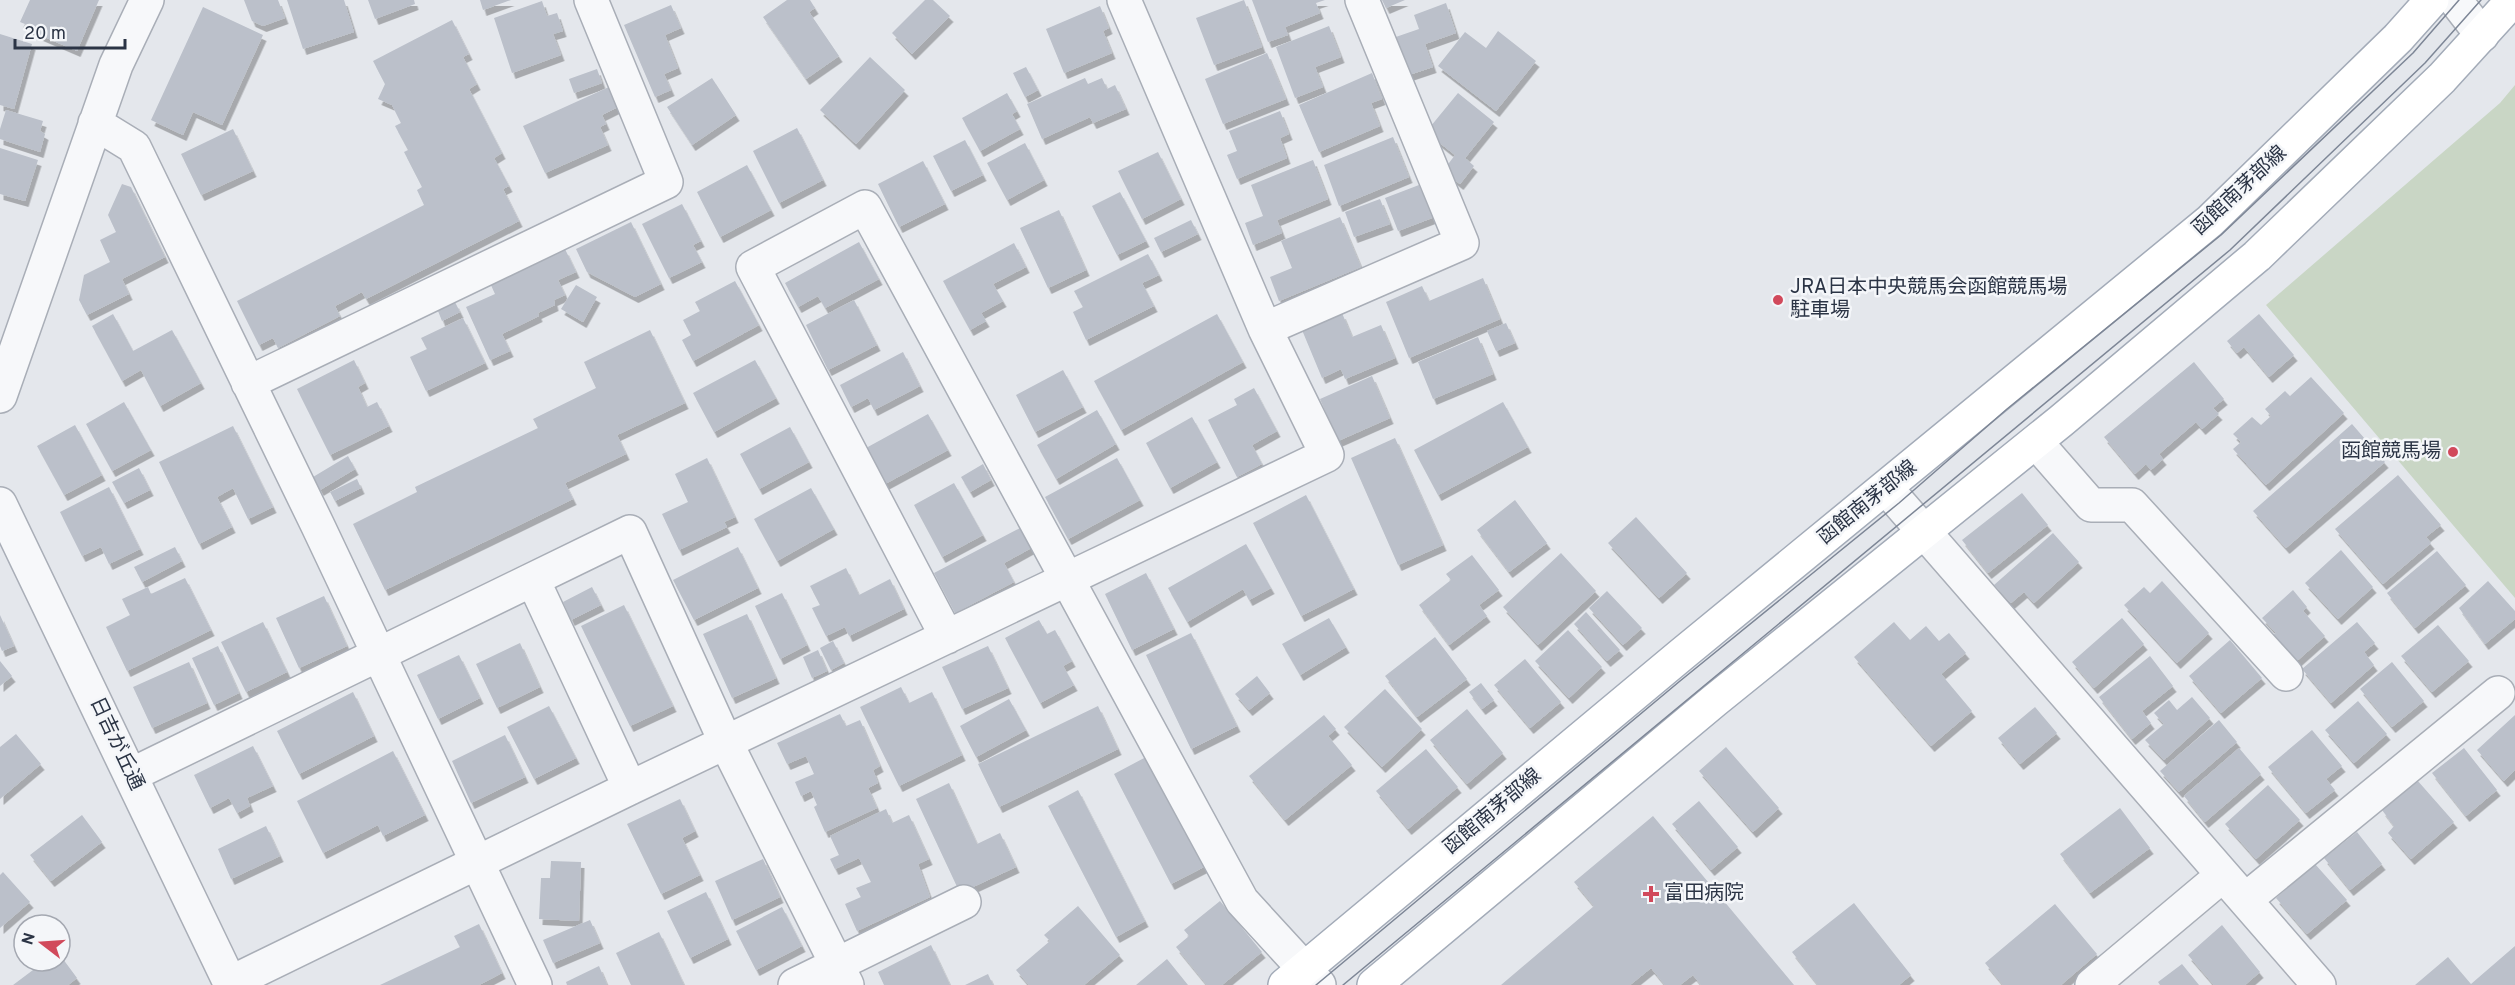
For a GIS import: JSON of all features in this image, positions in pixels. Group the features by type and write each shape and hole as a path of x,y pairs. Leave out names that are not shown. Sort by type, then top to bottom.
{"main road":[{"name":"函館南茅部線","path":"1303,980 1886,488 2210,222 2398,38 2432,0"},
{"path":"1374,985 1705,709 2036,442 2257,256 2442,78 2513,0"}],"street":[{"path":"0,396 116,65 147,0"},
{"path":"248,383 666,182 591,0"},
{"path":"231,984 630,788 1327,455 1265,329 1124,0"},
{"path":"1265,329 1462,243 1362,0"},
{"path":"2455,0 2482,35"},
{"path":"95,123 134,147 535,985"},
{"path":"947,637 753,267 865,207 1242,901 1303,980"},
{"path":"2036,442 2091,505 2132,505 2286,674"},
{"path":"1886,488 2245,900 2311,982"},
{"name":"日吉が丘通","path":"0,504 231,984"},
{"path":"131,775 630,532 726,743 843,975"},
{"path":"533,580 630,788"},
{"path":"2245,900 2498,693"},
{"path":"2092,985 2223,875"},
{"path":"795,985 843,975 964,902"}],"green space":[{"name":"函館競馬場","path":"2515,85 2515,598 2266,305 2500,103"}],"building":[{"path":"30,0 99,0 77,51 28,30 30,26 20,22"},
{"path":"244,0 278,0 285,18 263,26 252,21"},
{"path":"287,0 344,0 354,32 303,49"},
{"path":"368,0 414,0 415,4 375,19"},
{"path":"480,0 511,0 483,10"},
{"path":"787,0 810,0 815,8 809,12 839,56 806,79 763,17"},
{"path":"925,0 933,0 950,16 912,54 892,33"},
{"path":"1244,0 1262,47 1214,65 1196,18"},
{"path":"1252,0 1325,0 1316,3 1320,13 1285,27 1288,35 1268,42"},
{"path":"1382,0 1405,0 1386,8"},
{"path":"542,1 547,16 557,13 563,31 553,34 561,55 512,73 494,18"},
{"path":"1446,3 1456,33 1425,44 1433,67 1403,77 1390,39 1419,29 1414,15"},
{"path":"671,5 681,28 665,35 678,68 664,74 671,90 655,97 624,25"},
{"path":"1100,6 1109,28 1103,31 1112,53 1064,73 1046,29"},
{"path":"203,7 263,35 222,125 193,112 183,135 151,120"},
{"path":"452,20 469,54 463,57 477,84 469,89 502,153 494,158 509,186 503,189 519,221 366,299 362,292 335,306 340,316 278,348 273,338 259,345 237,301 424,205 417,190 422,187 404,152 408,150 395,126 401,123 392,105 378,99 385,84 373,61"},
{"path":"1329,26 1341,57 1315,67 1323,87 1295,98 1276,47"},
{"path":"1498,31 1536,61 1496,111 1438,66 1465,32 1486,48"},
{"path":"0,34 32,44 14,109 0,105"},
{"path":"1267,53 1286,99 1223,124 1205,79"},
{"path":"870,57 905,90 856,144 820,110"},
{"path":"1026,67 1038,90 1025,97 1013,73"},
{"path":"597,69 602,83 574,93 569,79"},
{"path":"1372,73 1382,99 1371,103 1380,126 1319,152 1299,105"},
{"path":"712,78 736,115 692,145 667,107"},
{"path":"1085,78 1088,84 1102,78 1107,89 1115,85 1126,109 1093,123 1090,117 1042,139 1027,104"},
{"path":"609,87 618,107 602,115 606,124 600,127 608,145 545,173 523,126"},
{"path":"1007,93 1017,111 1012,114 1020,129 980,151 962,118"},
{"path":"1458,93 1494,122 1465,158 1474,166 1460,184 1443,171 1455,155 1426,132"},
{"path":"6,110 43,121 40,131 45,134 40,152 0,139 0,129"},
{"path":"1280,111 1289,134 1280,138 1287,158 1237,179 1227,155 1237,151 1229,131"},
{"path":"797,128 823,180 779,203 753,151"},
{"path":"233,129 253,171 201,195 181,154"},
{"path":"1393,137 1409,177 1339,206 1324,165"},
{"path":"965,140 983,175 951,191 933,156"},
{"path":"1025,143 1044,180 1007,200 987,163"},
{"path":"0,148 38,160 25,201 0,194"},
{"path":"1158,152 1181,199 1142,219 1118,171"},
{"path":"1313,160 1328,199 1277,220 1282,233 1253,245 1245,223 1263,216 1251,185"},
{"path":"923,161 945,204 899,227 878,184"},
{"path":"747,165 771,210 720,237 697,192"},
{"path":"122,184 131,187 165,257 122,279 129,294 87,315 79,300 84,275 110,262 100,240 116,232 108,215"},
{"path":"1419,185 1432,218 1398,231 1385,198"},
{"path":"1120,192 1146,241 1117,255 1092,206"},
{"path":"1380,199 1390,224 1354,237 1345,212"},
{"path":"682,204 701,241 693,245 702,262 669,278 642,224"},
{"path":"1059,210 1086,270 1048,288 1020,228"},
{"path":"1340,217 1361,267 1279,301 1270,277 1292,268 1281,241"},
{"path":"1191,220 1198,234 1161,252 1154,238"},
{"path":"631,222 661,284 635,297 587,272 576,249"},
{"path":"859,242 879,279 825,308 818,296 798,307 785,283"},
{"path":"1014,243 1026,267 993,284 1003,301 981,313 986,321 970,330 943,281"},
{"path":"565,249 576,272 558,280 565,295 554,300 555,305 538,313 539,316 502,334 510,351 490,360 466,307 495,294 490,283"},
{"path":"1148,254 1159,275 1142,283 1154,306 1086,340 1073,312 1083,307 1074,291"},
{"path":"1483,278 1500,319 1409,358 1386,302 1422,286 1429,301"},
{"path":"735,281 759,325 693,361 682,340 691,335 683,320 700,311 695,302"},
{"path":"576,285 597,297 583,322 561,309"},
{"path":"854,300 877,345 828,370 806,325"},
{"path":"455,302 460,312 442,321 438,311"},
{"path":"1342,313 1352,337 1381,325 1395,358 1345,379 1341,369 1322,378 1302,330"},
{"path":"113,314 133,351 172,330 201,383 160,406 141,370 122,381 92,326"},
{"path":"1217,314 1243,362 1121,430 1094,381"},
{"path":"2259,314 2294,355 2269,377 2244,347 2237,353 2227,341"},
{"path":"463,318 485,363 426,391 410,357 427,349 421,338"},
{"path":"1506,323 1515,343 1496,351 1487,331"},
{"path":"650,330 685,403 617,435 626,454 565,483 573,499 385,590 353,524 417,492 415,487 538,428 533,419 596,388 584,362"},
{"path":"1478,337 1493,374 1433,399 1418,362"},
{"path":"903,352 920,386 874,410 868,398 851,407 840,385"},
{"path":"354,360 365,383 358,387 367,407 377,402 389,426 330,455 297,389"},
{"path":"755,360 776,398 714,432 693,393"},
{"path":"2194,362 2224,399 2213,408 2219,414 2202,429 2196,422 2159,454 2163,459 2151,470 2146,464 2135,474 2104,437"},
{"path":"1063,370 1083,407 1035,432 1016,395"},
{"path":"1372,376 1390,418 1338,441 1320,399"},
{"path":"2311,377 2344,413 2266,485 2233,449 2241,442 2233,434 2252,417 2261,425 2271,416 2265,409 2285,391 2290,396"},
{"path":"1254,388 1277,431 1252,445 1262,464 1237,477 1208,420 1237,405 1234,399"},
{"path":"124,402 151,450 112,471 86,424"},
{"path":"1503,402 1528,447 1438,495 1414,450"},
{"path":"1097,410 1116,444 1056,479 1037,445"},
{"path":"928,414 948,450 885,484 866,448"},
{"path":"1192,417 1217,462 1170,488 1146,443"},
{"path":"2352,424 2385,462 2286,548 2253,511"},
{"path":"75,425 102,475 64,495 37,446"},
{"path":"233,426 273,507 248,519 233,488 217,497 232,527 199,544 159,462"},
{"path":"790,427 809,462 759,489 740,454"},
{"path":"1395,438 1443,545 1398,565 1351,458"},
{"path":"348,456 355,469 320,490 313,477"},
{"path":"707,458 735,517 724,522 727,527 679,550 662,514 688,502 675,474"},
{"path":"1117,458 1140,500 1068,539 1045,497"},
{"path":"983,464 991,480 970,492 961,477"},
{"path":"139,468 150,490 124,503 112,482"},
{"path":"2398,475 2441,525 2426,537 2431,543 2383,584 2335,529"},
{"path":"357,479 361,488 335,501 330,492"},
{"path":"954,483 983,535 942,557 914,505"},
{"path":"109,487 140,549 109,564 101,547 82,556 60,512"},
{"path":"811,488 834,529 777,561 754,519"},
{"path":"2022,493 2048,525 1988,573 1962,540"},
{"path":"1306,495 1354,589 1301,616 1253,523"},
{"path":"1515,500 1547,543 1509,572 1477,530"},
{"path":"1636,517 1687,573 1659,598 1608,543"},
{"path":"1022,527 1033,547 1004,563 1014,582 955,613 934,573"},
{"path":"2053,533 2079,562 2034,603 2024,592 2011,603 1994,585"},
{"path":"1246,544 1271,588 1249,600 1243,589 1187,622 1168,588"},
{"path":"175,547 182,561 142,582 134,567"},
{"path":"738,547 758,588 694,620 673,580"},
{"path":"2341,550 2373,587 2338,619 2305,583"},
{"path":"2437,551 2466,585 2415,628 2387,593"},
{"path":"1561,553 1596,591 1538,645 1503,607"},
{"path":"1472,555 1499,590 1479,605 1487,616 1449,645 1419,605 1451,580 1446,574"},
{"path":"846,568 859,595 890,579 904,609 849,636 845,627 826,636 812,608 820,605 810,586"},
{"path":"1146,573 1174,629 1132,650 1105,594"},
{"path":"185,578 211,630 127,671 106,627 130,615 122,599 148,587 151,594"},
{"path":"2162,581 2209,633 2177,663 2124,605 2144,587 2150,593"},
{"path":"2488,581 2515,611 2515,619 2485,644 2459,608"},
{"path":"592,587 601,605 571,620 563,602"},
{"path":"2293,590 2307,607 2303,611 2325,636 2297,661 2286,649 2280,653 2268,639 2276,633 2262,618"},
{"path":"1607,591 1642,628 1623,645 1589,608"},
{"path":"782,593 807,645 780,659 755,606"},
{"path":"324,596 347,646 299,668 276,618"},
{"path":"624,605 673,706 630,726 581,626"},
{"path":"1586,612 1620,650 1607,661 1574,624"},
{"path":"747,614 776,678 732,698 703,634"},
{"path":"0,615 14,646 2,651 0,646"},
{"path":"1329,618 1346,647 1300,675 1282,644"},
{"path":"2122,618 2144,644 2094,688 2072,662"},
{"path":"1039,620 1047,634 1055,630 1072,661 1063,666 1074,685 1040,703 1005,638"},
{"path":"263,622 287,672 246,692 221,642"},
{"path":"1894,622 1910,640 1926,626 1939,641 1949,633 1966,653 1941,674 1972,711 1931,746 1854,657"},
{"path":"2357,622 2375,643 2364,652 2374,665 2331,703 2302,669"},
{"path":"2438,625 2469,661 2432,692 2401,656"},
{"path":"1568,630 1602,667 1569,698 1535,661"},
{"path":"1191,633 1237,726 1191,749 1146,655"},
{"path":"1435,637 1467,679 1417,717 1385,676"},
{"path":"2230,640 2262,678 2221,713 2189,676"},
{"path":"833,641 844,663 831,670 820,648"},
{"path":"520,643 540,687 497,708 476,664"},
{"path":"218,646 239,693 214,705 192,658"},
{"path":"988,646 1008,688 962,709 942,667"},
{"path":"818,650 827,671 812,678 803,657"},
{"path":"459,655 480,698 438,719 417,675"},
{"path":"2150,656 2173,686 2142,711 2151,723 2132,739 2099,697"},
{"path":"1525,659 1561,702 1530,728 1494,685"},
{"path":"0,661 12,676 0,686"},
{"path":"189,662 207,703 152,728 133,687"},
{"path":"2392,662 2424,701 2392,727 2360,689"},
{"path":"1257,676 1270,693 1249,710 1235,694"},
{"path":"1481,683 1494,700 1482,709 1469,692"},
{"path":"901,687 909,703 932,692 962,755 899,786 860,707"},
{"path":"1385,689 1422,729 1382,767 1344,727"},
{"path":"353,692 374,736 299,774 277,731"},
{"path":"2192,697 2210,718 2164,760 2145,740 2164,724 2154,713 2169,700 2177,710"},
{"path":"1009,699 1026,730 976,757 960,726"},
{"path":"2358,701 2387,734 2354,763 2325,730"},
{"path":"549,706 576,758 534,779 507,727"},
{"path":"1098,706 1118,749 999,807 978,764"},
{"path":"2035,707 2057,733 2020,764 1998,738"},
{"path":"1467,709 1503,753 1467,784 1430,740"},
{"path":"840,714 846,726 860,720 880,766 873,770 878,783 868,788 877,808 825,832 814,807 817,805 811,791 801,796 795,782 814,774 806,756 787,764 777,743"},
{"path":"1324,715 1336,729 1328,736 1352,765 1285,820 1249,776"},
{"path":"2515,715 2515,770 2504,781 2477,750"},
{"path":"2219,720 2237,742 2179,792 2160,771"},
{"path":"2312,730 2342,766 2326,779 2335,790 2306,813 2268,767"},
{"path":"16,734 41,764 0,799 0,747"},
{"path":"505,735 525,777 471,803 452,761"},
{"path":"253,746 273,786 247,798 250,806 237,813 229,798 210,808 194,775"},
{"path":"1726,747 1779,808 1753,832 1699,771"},
{"path":"2239,748 2261,774 2205,822 2184,796"},
{"path":"2464,748 2497,790 2466,816 2432,773"},
{"path":"1426,749 1458,787 1408,829 1376,791"},
{"path":"393,751 425,815 383,836 378,825 323,853 297,801"},
{"path":"1146,757 1204,867 1171,884 1114,774"},
{"path":"2417,780 2454,822 2411,859 2388,833 2394,826 2382,810"},
{"path":"949,783 977,844 1000,833 1016,867 960,893 916,799"},
{"path":"2268,785 2300,820 2256,859 2225,824"},
{"path":"1078,790 1145,921 1116,937 1048,806"},
{"path":"680,799 695,831 682,838 700,875 661,894 627,824"},
{"path":"1699,801 1738,847 1711,870 1672,824"},
{"path":"2120,808 2150,848 2090,893 2060,854"},
{"path":"886,809 892,823 909,815 929,859 918,864 930,897 857,931 845,904 861,897 856,888 871,882 859,858 835,869 830,859 839,855 830,836"},
{"path":"82,815 102,842 51,881 30,855"},
{"name":"富田病院","path":"1653,816 1794,985 1701,985 1693,975 1680,985 1665,985 1651,968 1630,985 1501,985 1594,906 1574,882"},
{"path":"266,826 280,856 231,879 218,849"},
{"path":"2357,832 2382,864 2350,890 2324,858"},
{"path":"763,859 780,897 732,920 715,881"},
{"path":"551,861 581,862 579,921 539,919 541,878 550,878"},
{"path":"2315,864 2347,900 2307,934 2276,898"},
{"path":"3,872 30,902 17,913 12,913 12,918 0,928 0,875"},
{"path":"706,892 728,939 690,958 667,911"},
{"path":"1220,901 1262,952 1222,985 1207,985 1176,947 1189,936 1184,930"},
{"path":"1854,903 1911,975 1899,985 1818,985 1792,952"},
{"path":"2055,904 2097,954 2061,985 2003,985 1985,963"},
{"path":"1078,906 1120,955 1084,985 1029,985 1016,970 1050,941 1044,935"},
{"path":"782,907 802,946 756,970 736,931"},
{"path":"590,920 600,943 553,963 543,940"},
{"path":"479,924 502,973 479,985 380,985 460,947 454,936"},
{"path":"2222,925 2260,972 2245,985 2214,985 2188,955"},
{"path":"659,932 684,985 631,985 616,953"},
{"path":"931,945 950,985 884,985 878,972"},
{"path":"2515,946 2515,985 2415,985 2448,957 2471,984"},
{"path":"1167,959 1188,985 1136,985"},
{"path":"2182,964 2199,985 2160,985 2158,982"},
{"path":"599,966 607,985 567,985 566,982"},
{"path":"72,971 77,978 68,985 13,985 29,973"},
{"path":"988,974 993,985 965,985"}],"tram line":[{"path":"1316,985 1680,681 1899,503 2007,409 2221,235 2413,53 2459,0"},
{"path":"1343,985 2230,250 2425,63 2481,0"}],"place":[{"name":"JRA日本中央競馬会函館競馬場 駐車場","path":"1778,300"},
{"name":"函館競馬場","path":"2453,452"},
{"name":"富田病院","path":"1651,894"}]}
